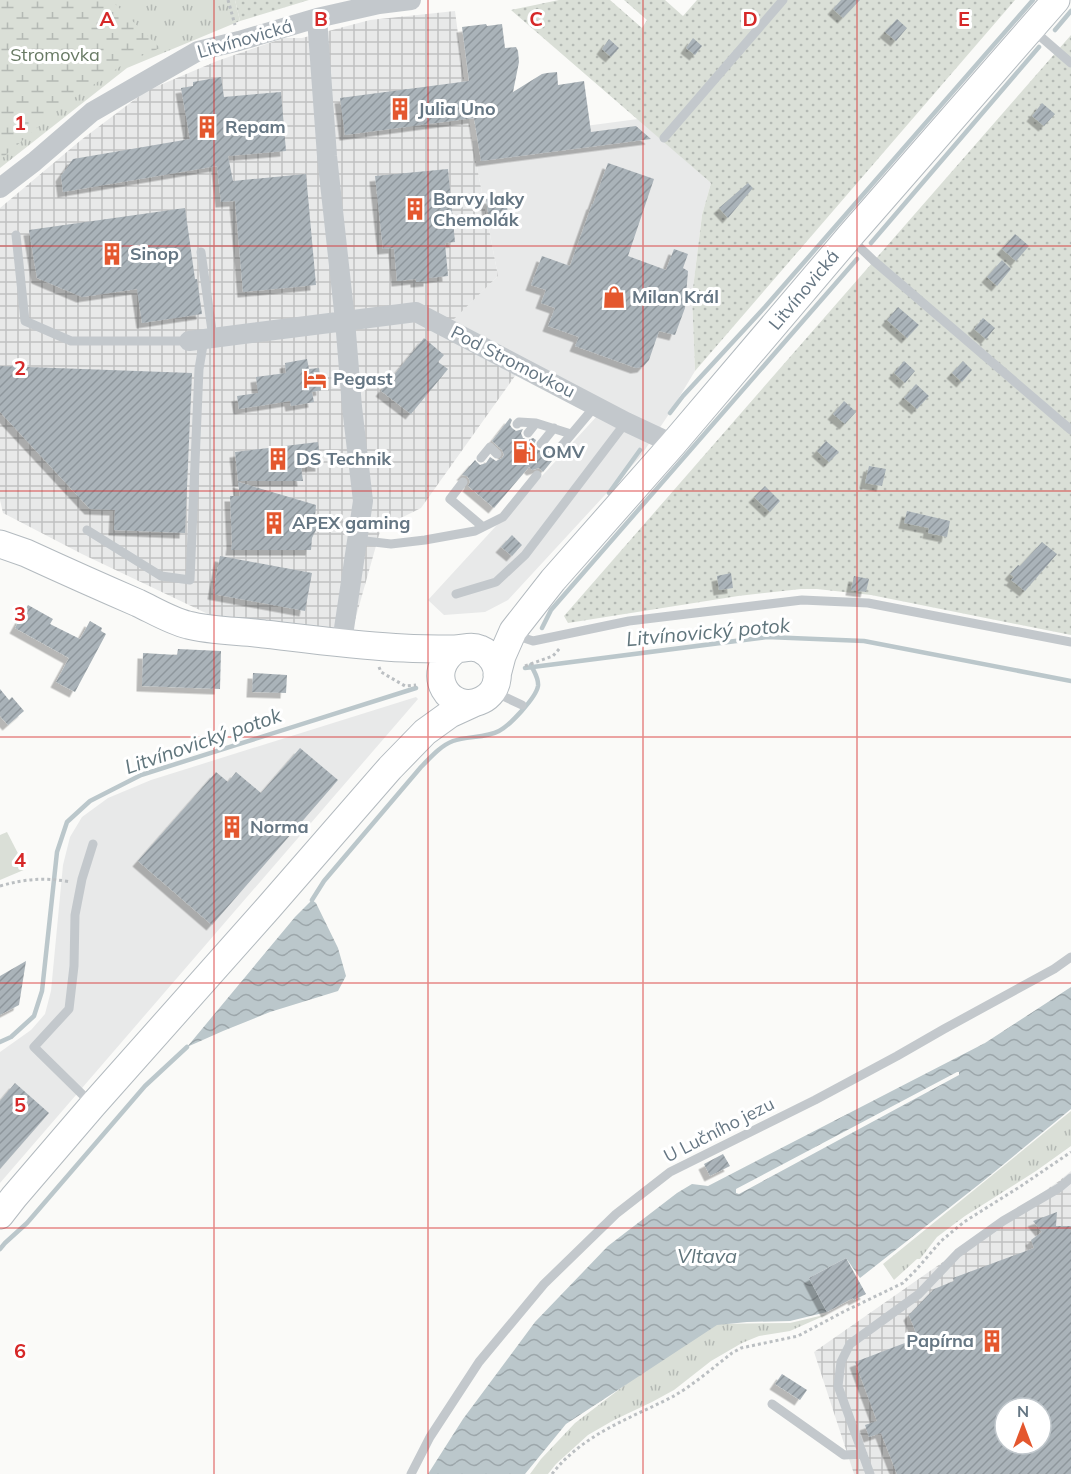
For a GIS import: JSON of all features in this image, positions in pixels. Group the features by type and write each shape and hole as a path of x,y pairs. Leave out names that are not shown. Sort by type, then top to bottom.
{"main road":[{"name":"Litvínovická","path":"508,692 502,656 513,631 553,580 1056,0"},
{"path":"0,544 26,553 187,625 354,644 403,648 480,649 493,659 508,692"},
{"name":"Litvínovická","path":"465,648 495,632 553,580"},
{"path":"390,768 443,732 493,710 508,692 513,655 553,580"},
{"path":"403,648 435,669 433,683"},
{"path":"390,768 446,658 465,648"},
{"path":"433,683 459,702 474,703"},
{"path":"0,1215 93,1105 390,768 425,732 450,714 482,701 493,690 496,683 508,692"}],"street":[{"name":"Litvínovická","path":"0,188 92,112 198,51 317,18 379,4 411,0"},
{"path":"317,18 327,156 363,501 356,540 354,644"},
{"name":"Pod Stromovkou","path":"202,339 416,312 673,444"}],"lane":[{"path":"664,138 783,0"},
{"path":"1031,28 1071,63"},
{"path":"16,235 25,321 71,341 202,339"},
{"path":"849,237 1071,430"},
{"path":"87,530 161,576 190,580 202,339 201,252"},
{"path":"554,455 596,405"},
{"path":"517,424 519,422 536,423 572,434"},
{"path":"456,594 496,582 525,555 627,422"},
{"path":"528,434 536,423"},
{"path":"541,444 554,428"},
{"path":"482,458 490,447 498,450"},
{"path":"356,540 391,544 475,531 503,517 534,478 522,475"},
{"path":"463,482 450,499 483,527"},
{"path":"521,637 533,641 630,621 802,600 868,603 1071,642"},
{"path":"93,844 82,879 75,915 74,966 69,1009 34,1047 93,1105"},
{"name":"U Lučního jezu","path":"411,1474 430,1437 480,1362 544,1284 616,1214 669,1172 887,1062 1054,969 1071,957"},
{"path":"870,1474 838,1386 841,1362 850,1344 919,1294 958,1253 1071,1178"},
{"path":"772,1404 844,1455 862,1454"}],"path":[{"path":"228,0 239,41"},
{"path":"525,666 553,656 567,634"},
{"path":"354,644 381,672 405,686 433,683"},
{"path":"0,886 22,880 61,880"},
{"path":"552,1474 587,1440 617,1422 674,1396 741,1348 798,1336 903,1283 941,1241 964,1222 1071,1152"}],"shaded area":[{"path":"455,11 472,141 498,276 452,321 525,362 421,508 381,528 352,631 210,615 82,554 3,513 0,500 0,208 81,140 146,91 217,61 284,38 302,38 370,20"},
{"path":"638,119 711,183 702,215 692,296 695,371 640,457 508,600 485,612 444,615 428,600 609,403 451,321 498,276 472,141"},
{"path":"416,697 418,699 0,1183 0,1052 31,1030 45,1014 51,991 63,865 70,837 82,817 108,798 151,780"},
{"name":"Papírna","path":"1071,1171 1071,1474 854,1474 814,1352"}],"green space":[{"name":"Stromovka","path":"0,0 235,0 240,21 127,68 0,168"},
{"name":"Stromovka","path":"0,0 111,0 160,48 125,63 61,107 0,160"},
{"path":"235,0 309,0 240,21"},
{"path":"559,0 610,0 642,28 647,20 624,0 665,0 683,16 697,0 1015,0 695,371 692,296 702,215 711,183 511,10"},
{"path":"1071,35 1071,635 871,595 817,589 738,596 568,623 564,616"},
{"path":"7,832 26,869 0,880 0,835"},
{"path":"1071,1111 1071,1146 937,1237 920,1259 917,1259 894,1280 883,1264"},
{"path":"828,1314 790,1331 759,1336 742,1343 711,1361 674,1390 588,1435 548,1474 530,1474 575,1423 667,1353 715,1324 790,1323"}],"water":[{"path":"312,900 316,903 338,948 346,976 338,991 270,1012 187,1047 295,917"},
{"name":"Vltava","path":"1071,987 1071,1109 860,1278 846,1258 809,1278 827,1312 790,1321 717,1325 566,1424 525,1474 428,1474 463,1419 535,1322 608,1246 692,1184 708,1186 985,1043","holes":["959,1072 959,1075 739,1194 736,1193 736,1189"]}],"building":[{"path":"841,0 860,0 843,18 833,9"},
{"path":"897,19 907,28 896,41 885,32"},
{"path":"486,24 487,26 502,24 505,48 516,47 518,51 519,62 513,92 547,73 557,72 558,85 584,81 591,132 636,126 651,139 481,161 474,118 345,135 340,98 469,81 462,27"},
{"path":"693,38 702,46 695,55 686,48"},
{"path":"609,39 619,48 611,57 602,49"},
{"path":"221,77 224,97 281,92 286,151 228,156 233,181 306,174 316,285 243,292 235,201 221,202 217,166 63,192 61,176 73,159 190,139 181,88 193,86 193,82"},
{"path":"1042,103 1055,114 1044,126 1032,116"},
{"name":"Milan Král","path":"608,163 654,179 628,256 666,270 674,249 688,254 683,268 688,271 685,308 675,335 659,331 649,360 643,367 636,368 575,346 579,337 548,326 555,308 541,303 546,290 531,285 542,256 570,266"},
{"name":"Barvy laky Chemolák","path":"448,169 455,242 445,243 448,276 429,278 429,281 416,282 416,279 397,281 394,248 383,249 375,176"},
{"path":"748,183 753,188 728,218 719,208"},
{"path":"506,196 508,216 489,219 486,199"},
{"name":"Sinop","path":"185,208 202,314 142,323 137,289 82,297 37,278 29,230"},
{"path":"1015,234 1029,246 1016,261 1002,249"},
{"path":"1002,260 1011,269 997,286 987,277"},
{"path":"898,307 919,325 907,338 887,320"},
{"path":"983,318 995,328 986,339 974,329"},
{"path":"424,338 444,355 438,362 448,369 411,414 381,391"},
{"path":"307,359 309,369 319,368 322,390 312,392 314,402 291,406 290,401 239,409 237,396 258,393 256,377 286,373 285,363"},
{"path":"904,361 915,371 905,383 894,373"},
{"path":"963,361 972,370 962,382 952,373"},
{"path":"0,366 192,373 185,533 114,530 115,510 90,509 0,412"},
{"path":"916,384 929,396 917,409 904,398"},
{"path":"844,401 856,412 845,424 833,414"},
{"path":"510,418 512,428 516,431 523,429 521,433 523,438 536,440 534,444 536,449 541,451 546,448 549,451 548,458 552,461 543,472 539,468 532,470 529,467 494,508 468,486 469,479 462,475 475,460 480,465 486,463 490,457 496,461 502,458 504,455 502,450 492,441"},
{"path":"826,441 839,452 829,462 817,451"},
{"name":"DS Technik","path":"318,442 321,466 301,467 303,481 238,481 235,452"},
{"path":"869,466 886,469 882,486 865,483"},
{"name":"APEX gaming","path":"238,482 316,505 316,530 312,538 311,550 231,550 230,496 240,496"},
{"path":"765,486 780,501 770,512 754,497"},
{"path":"907,511 950,521 947,537 928,533 929,528 904,523"},
{"path":"512,535 522,545 512,556 501,547"},
{"path":"1042,542 1057,554 1025,591 1011,580 1014,577 1010,574"},
{"path":"220,556 312,573 305,611 213,594"},
{"path":"731,573 733,588 719,590 717,576"},
{"path":"854,576 869,579 866,592 851,590"},
{"path":"28,605 53,619 50,624 80,639 90,621 102,628 101,631 106,634 75,692 56,682 69,658 15,628"},
{"path":"178,649 221,651 220,689 142,686 143,653 177,655"},
{"path":"253,673 287,675 286,693 252,692"},
{"path":"0,689 9,700 12,697 24,711 8,725 0,716"},
{"name":"Norma","path":"300,748 338,780 212,925 138,861 216,772 228,782 236,772 261,793"},
{"path":"26,961 19,1005 0,1015 0,976"},
{"path":"15,1083 49,1113 0,1169 0,1101"},
{"path":"723,1154 730,1166 710,1176 704,1164"},
{"name":"Papírna","path":"1057,1212 1056,1226 1071,1226 1071,1474 897,1474 881,1433 869,1437 865,1425 877,1421 855,1362 918,1338 909,1315 934,1289 954,1281 953,1278 1034,1248 1031,1240 1042,1232 1033,1221"},
{"path":"846,1258 866,1294 854,1300 853,1298 827,1312 809,1278"},
{"path":"782,1374 807,1390 800,1400 775,1384"}],"waterway":[{"path":"670,413 1033,0"},
{"path":"1055,30 1071,11"},
{"path":"871,243 1039,47"},
{"path":"542,628 551,610 857,259"},
{"path":"613,496 609,493 640,450"},
{"name":"Litvínovický potok","path":"525,668 767,637 864,641 1071,681"},
{"path":"312,900 324,881 436,752 453,741 499,731 522,711 538,686 531,665"},
{"name":"Litvínovický potok","path":"0,1042 11,1037 34,1016 42,991 57,852 67,822 90,801 141,775 416,688"},
{"path":"0,1249 27,1223 145,1086 187,1047"}],"place":[{"name":"Julia Uno","path":"400,109"},
{"name":"Repam","path":"207,127"},
{"name":"Barvy laky Chemolák","path":"415,209"},
{"name":"Sinop","path":"112,254"},
{"name":"Milan Král","path":"614,297"},
{"name":"Pegast","path":"315,379"},
{"name":"OMV","path":"524,452"},
{"name":"DS Technik","path":"278,459"},
{"name":"APEX gaming","path":"274,523"},
{"name":"Norma","path":"232,827"},
{"name":"Papírna","path":"992,1341"}]}
